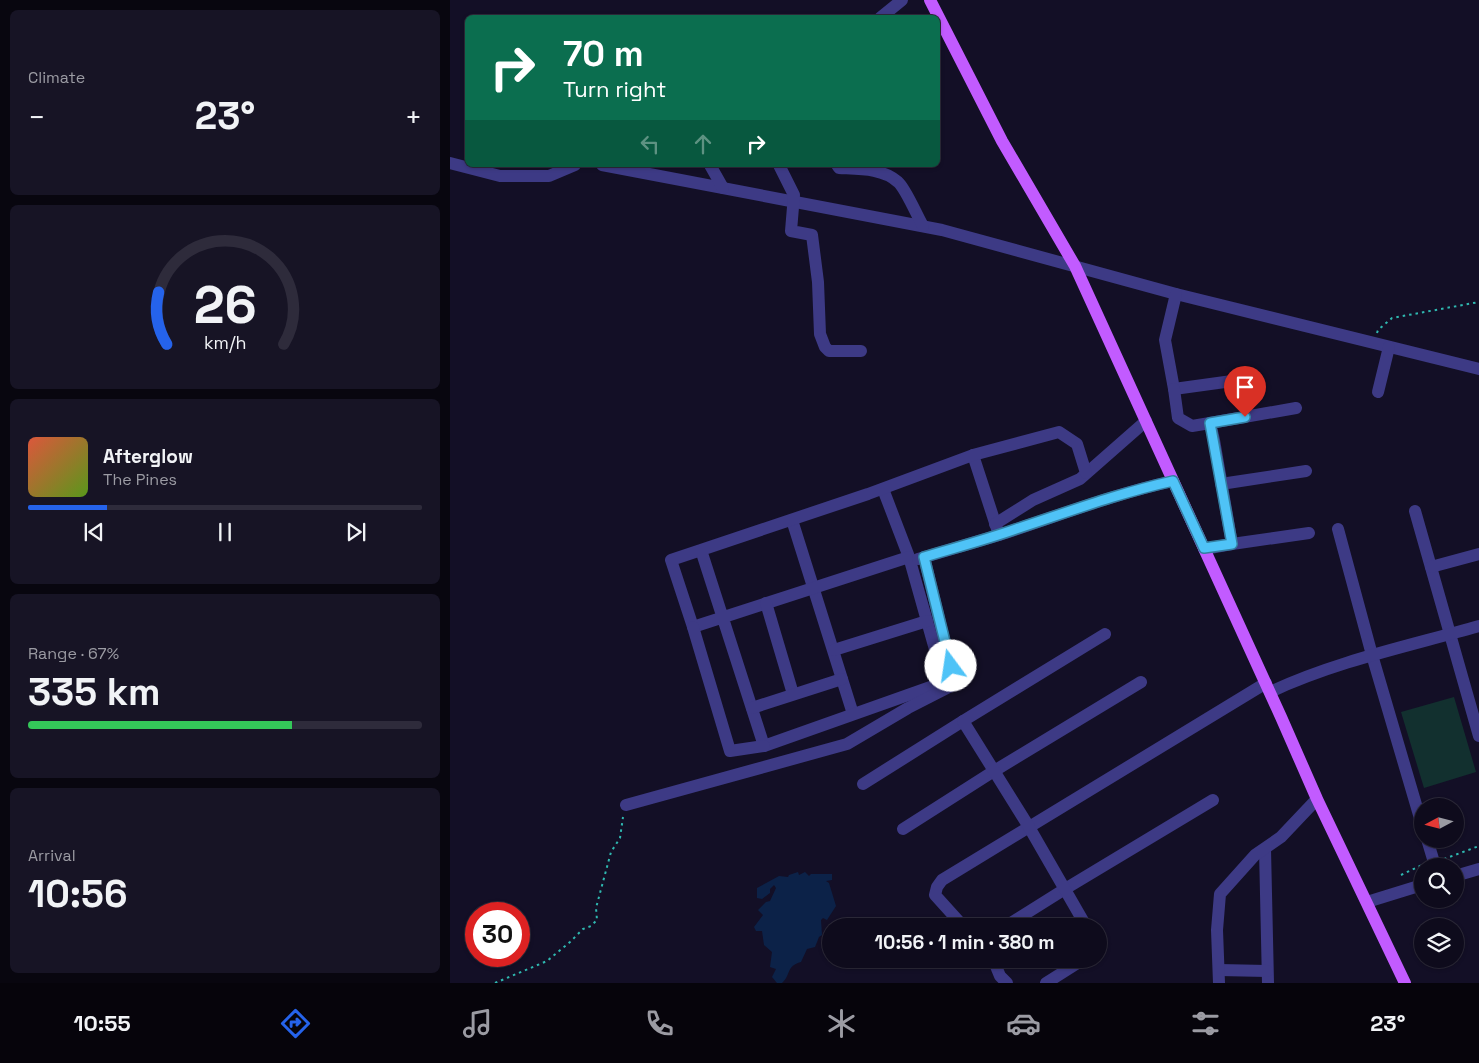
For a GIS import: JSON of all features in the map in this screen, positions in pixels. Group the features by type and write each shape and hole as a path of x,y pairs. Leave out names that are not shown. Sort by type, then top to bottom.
{"main road":[{"path":"930,0 938,15"},
{"path":"940,20 1002,141 1075,266 1317,799 1405,983"}],"street":[{"path":"884,15 902,0"},
{"path":"450,163 465,167"},
{"path":"465,167 500,176 549,176 570,167"},
{"path":"613,167 942,230 1176,294 1479,369"},
{"path":"711,167 723,188"},
{"path":"780,167 794,195 792,232 812,235 818,282 820,334 825,347 830,351 861,351"},
{"path":"838,167 864,169 886,174 899,183 923,226"},
{"path":"1176,294 1165,340 1178,418 1192,426 1296,408"},
{"path":"1378,392 1389,347"},
{"path":"1174,389 1254,378"},
{"path":"997,529 1033,500 1080,479 1146,421"},
{"path":"1210,423 1232,544"},
{"path":"883,488 909,559 943,678 939,684 764,746 730,750 671,560 792,520 973,455 1058,432 1077,444 1086,473"},
{"path":"973,455 997,529"},
{"path":"1222,484 1306,471"},
{"path":"693,627 815,587 909,559 924,557 997,529 1071,510 1144,487 1173,481"},
{"path":"1415,511 1450,634 1474,699 1479,736"},
{"path":"792,520 815,587 853,714"},
{"path":"1338,530 1414,798"},
{"path":"1204,548 1309,533"},
{"path":"701,550 764,746"},
{"path":"1431,567 1479,554"},
{"path":"626,805 847,744 908,708 955,684 924,557"},
{"path":"766,604 793,694"},
{"path":"834,650 927,621"},
{"path":"955,918 935,895 937,887 942,880 1029,827 1268,688 1372,655 1479,626"},
{"path":"863,784 1105,634"},
{"path":"752,708 842,678"},
{"path":"903,830 1141,682"},
{"path":"963,721 1029,827 1081,918"},
{"path":"1265,849 1267,977 1219,977 1217,930 1220,894 1255,855 1281,837 1317,799"},
{"path":"1019,918 1213,800"},
{"path":"1464,873 1479,869"},
{"path":"1366,902 1414,888"},
{"path":"997,968 1000,976 1007,983"},
{"path":"1046,983 1070,968"}],"path":[{"path":"1374,343 1378,330 1392,318 1479,302"},
{"path":"495,983 547,961 583,929 591,926 597,920 596,908 611,852 620,838 626,805"},
{"path":"1446,858 1479,846"},
{"path":"1401,875 1414,869"}],"green space":[{"path":"1454,697 1476,772 1424,788 1401,712"}],"water":[{"path":"798,872 799,875 805,872 809,876 811,874 832,874 832,880 826,881 829,883 836,906 828,918 822,918 822,935 819,937 815,947 807,949 801,962 791,968 782,983 777,983 772,977 776,969 770,967 772,952 764,945 762,931 756,931 754,927 763,915 758,910 766,902 770,901 776,888 774,885 770,889 770,893 762,899 757,898 757,888 779,876 788,877"}],"route":[{"path":"951,666 924,557 1015,530 1144,487 1173,481 1204,548 1232,544 1210,423 1245,417"}]}
